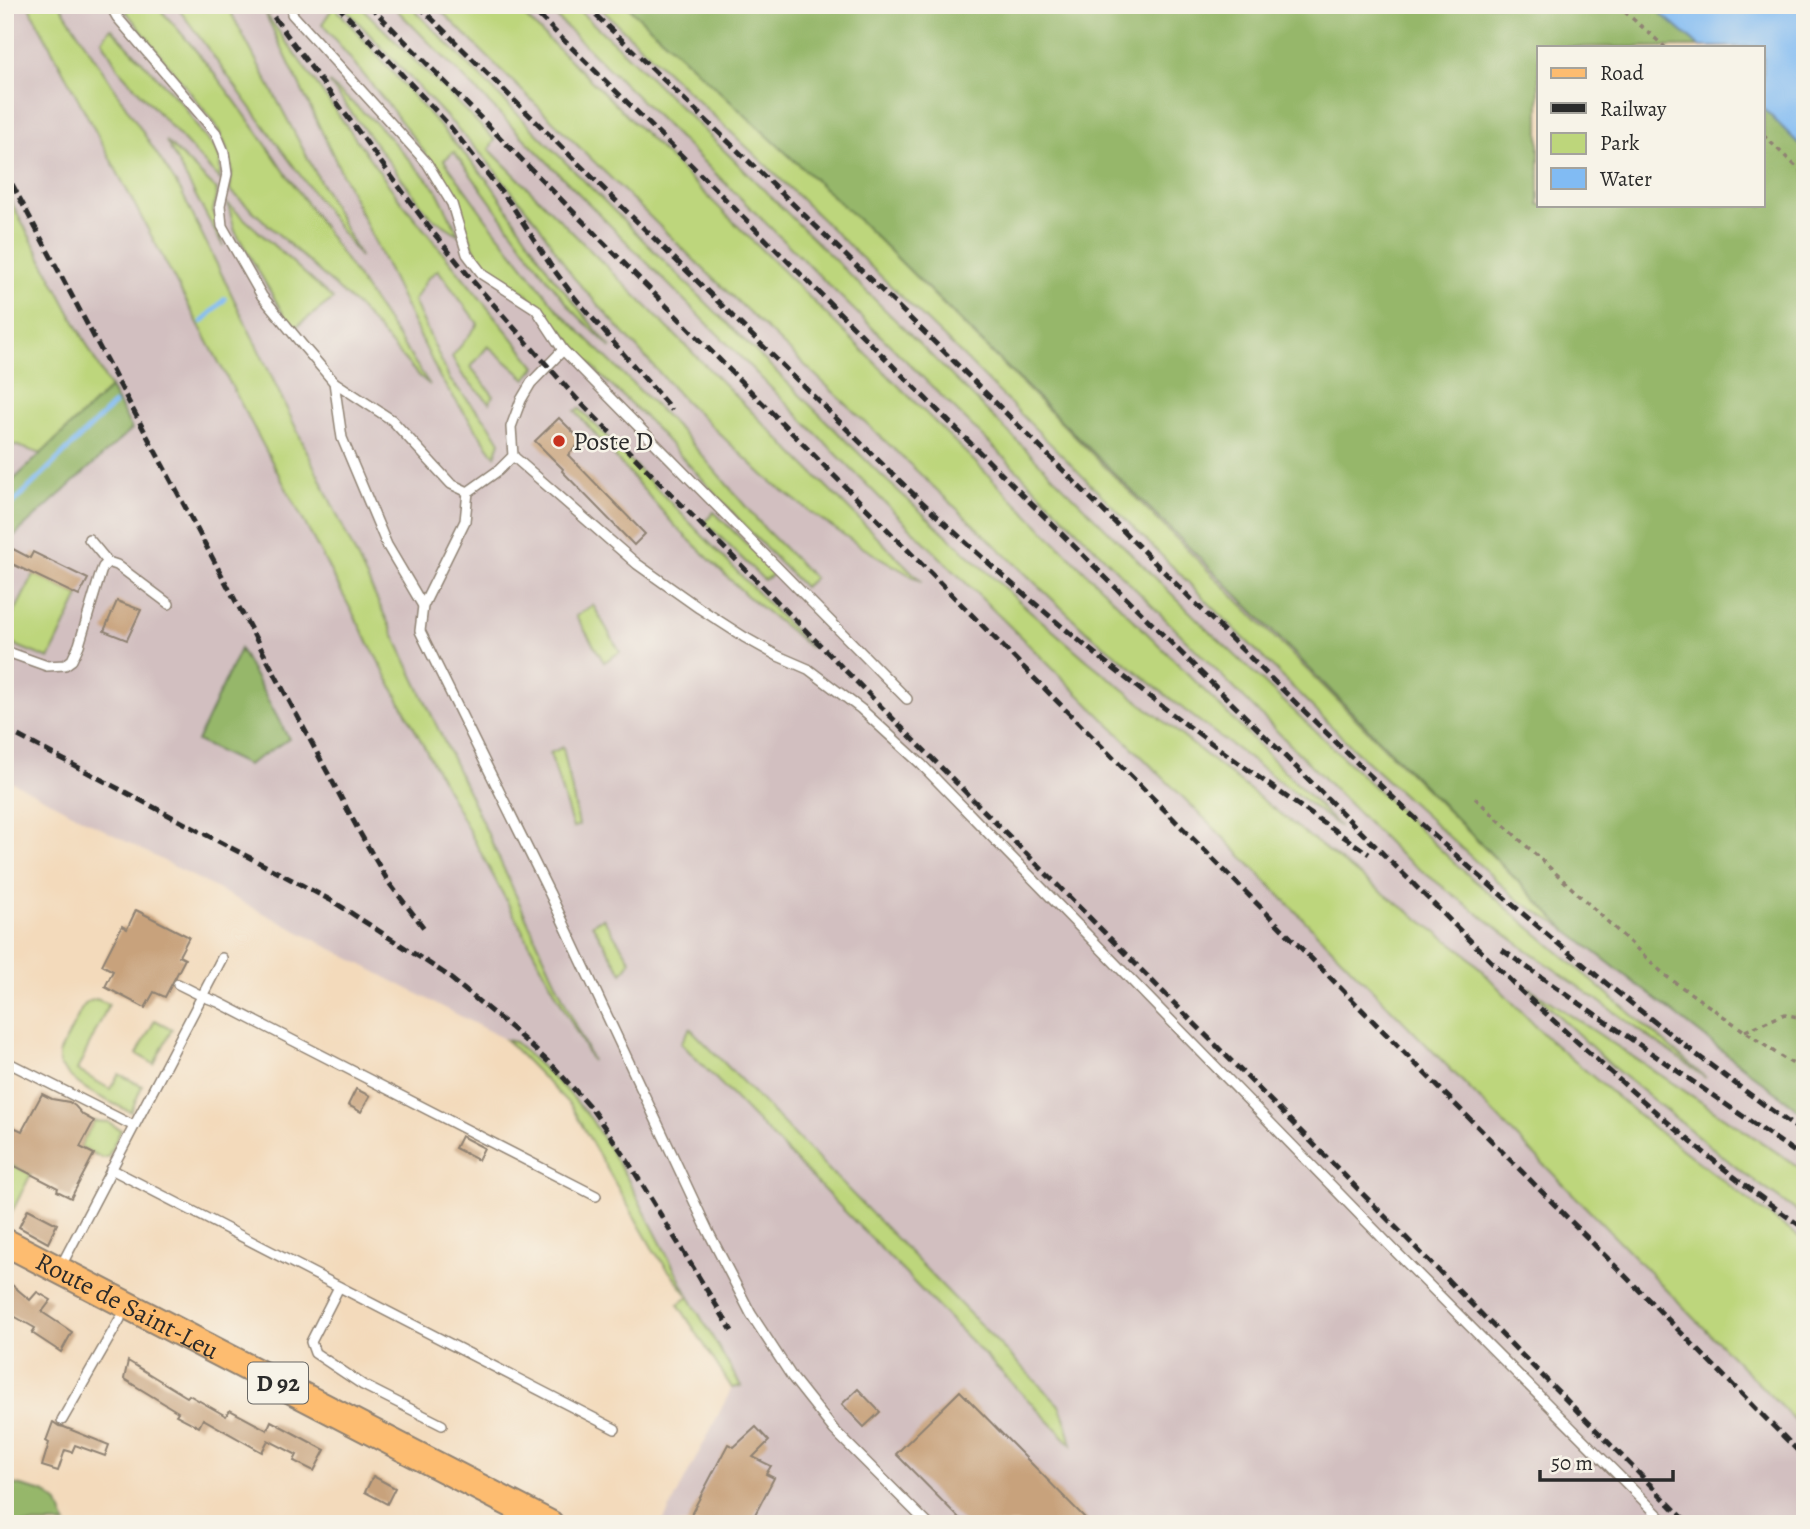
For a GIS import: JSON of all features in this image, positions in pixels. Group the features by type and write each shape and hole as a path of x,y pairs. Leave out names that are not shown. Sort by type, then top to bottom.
{"main road":[{"name":"Route de Saint-Leu","path":"5,1242 550,1524"},
{"name":"Route de Saint-Leu","path":"5,1259 517,1524"}],"lane":[{"path":"110,5 117,17 216,133 224,152 227,174 220,205 222,226 262,296 334,382 392,420 452,484 468,492"},
{"path":"292,13 427,163 452,204 467,254 483,275 536,309 563,350 907,699"},
{"path":"563,350 531,383 521,400 512,427 513,456 636,564 744,637 808,669 861,709 920,764 1398,1254 1667,1524"},
{"path":"334,382 342,438 387,545 423,606"},
{"path":"513,456 499,470 468,492 465,521 423,606 420,631 550,894 703,1220 751,1314 792,1377 834,1430 928,1524"},
{"path":"89,539 108,562 117,565 169,604"},
{"path":"5,650 47,666 65,665 72,660 101,572 108,562"},
{"path":"59,1270 222,958"},
{"path":"178,984 596,1196"},
{"path":"5,1061 134,1126"},
{"path":"111,1169 615,1429"},
{"path":"339,1287 311,1342 315,1353 363,1385 442,1425"},
{"path":"62,1420 120,1319"}],"path":[{"path":"1617,5 1664,46"},
{"path":"1764,136 1805,175"},
{"path":"1475,798 1666,976 1805,1071"},
{"path":"1745,1031 1785,1014 1805,1019"}],"shaded area":[{"path":"5,5 626,5 864,225 1236,594 1565,929 1805,1115 1805,1524 662,1524 732,1388 678,1304 689,1297 654,1251 571,1106 506,1040 5,778"}],"green space":[{"path":"28,5 60,5 181,191 486,830 592,1061"},
{"path":"121,5 156,5 192,46 258,133 430,385 417,374 359,308 230,190 232,171 229,153 216,125"},
{"path":"175,5 227,5 360,257 184,16"},
{"path":"342,5 359,5 495,140 489,149 922,582 860,546 809,511 765,477 684,400 573,277 537,222 483,156"},
{"path":"392,5 409,5 883,477 1021,603 1088,661 1270,806 1464,952 1548,1039 1648,1123 1805,1241 1805,1431 1211,825 881,499"},
{"path":"435,5 513,5 1340,827 1187,712 1085,630 698,264"},
{"path":"544,5 573,5 640,67 1201,623 1460,868 1706,1078 1505,934 1397,852 1020,473"},
{"path":"597,5 626,5 864,225 1565,929 1518,900 1363,758 961,354"},
{"path":"626,5 1651,5 1699,46 1537,46 1537,206 1764,206 1764,109 1805,150 1805,1115 1565,929 1236,594 864,225"},
{"path":"334,6 490,183 553,277 611,348 573,311 548,280 454,152 444,160 558,310 681,431 765,529 814,578 804,587 645,417 601,376 560,328 525,293 479,261 447,182 322,24"},
{"path":"264,11 396,195 536,367 526,379 488,346 471,367 493,395 490,403 463,376 452,357 478,324 438,270 427,279 414,301 450,380 489,424 500,442 495,456 440,378"},
{"path":"111,28 184,106 201,133 215,148 220,159 220,180 120,71 102,40"},
{"path":"329,83 376,123 436,189 459,235 430,216"},
{"path":"166,141 217,190 213,212 223,246"},
{"path":"5,190 110,388 42,454 5,442"},
{"path":"228,204 333,299 297,326 287,320 235,231"},
{"path":"110,388 132,429 5,544 5,488"},
{"path":"580,409 811,648 746,595 674,525 575,411"},
{"path":"714,512 776,573 764,580 705,522"},
{"path":"34,574 79,596 49,659 5,641 5,631"},
{"path":"593,605 620,652 604,662 576,616"},
{"path":"240,649 289,739 247,765 197,741"},
{"path":"563,747 579,825 573,828 550,753"},
{"path":"603,918 631,961 622,973 592,924"},
{"path":"1528,987 1805,1171 1805,1217 1742,1172 1614,1068"},
{"path":"96,999 109,1004 77,1070 110,1089 119,1074 142,1086 131,1112 83,1087 59,1064 59,1054 82,1008 87,1002"},
{"path":"155,1020 172,1029 154,1064 137,1054"},
{"path":"690,1028 1059,1405 1072,1445 681,1043"},
{"path":"506,1040 515,1042 570,1094 591,1119 627,1178 689,1297 654,1251 571,1106"},
{"path":"94,1121 108,1122 121,1130 108,1157 102,1158 80,1147"},
{"path":"5,1161 31,1174 7,1222 5,1221"},
{"path":"689,1297 741,1386 732,1388 678,1304"},
{"path":"5,1482 44,1492 58,1503 66,1524 5,1524"}],"water":[{"path":"1651,5 1805,5 1805,150 1764,109 1764,46 1699,46"}],"building":[{"path":"559,418 582,441 568,455 645,534 634,545 535,441"},
{"path":"13,549 30,558 33,552 88,579 79,596 8,562"},
{"path":"117,601 141,610 127,640 104,631"},
{"path":"136,910 189,937 179,956 185,959 165,997 154,992 145,1008 105,987 113,971 102,965 122,926 127,929"},
{"path":"356,1089 370,1096 361,1112 348,1105"},
{"path":"42,1094 69,1102 94,1121 80,1147 94,1154 71,1198 57,1191 58,1188 5,1161 5,1123 22,1131"},
{"path":"461,1136 484,1148 478,1160 455,1148"},
{"path":"28,1209 57,1224 48,1243 19,1227"},
{"path":"5,1279 30,1300 37,1292 51,1300 42,1312 72,1332 61,1352 32,1333 35,1328 5,1311"},
{"path":"128,1361 187,1397 189,1395 226,1416 230,1410 267,1430 271,1421 325,1450 314,1471 294,1461 297,1455 268,1440 262,1452 203,1419 199,1427 176,1415 178,1412 124,1379"},
{"path":"858,1389 880,1412 864,1427 842,1404"},
{"path":"960,1391 1091,1524 965,1524 896,1454"},
{"path":"53,1422 109,1445 105,1456 75,1445 72,1452 65,1450 58,1471 42,1466 49,1443 46,1441"},
{"path":"756,1427 769,1441 753,1457 771,1466 766,1474 774,1478 750,1524 686,1524 728,1444 734,1447"},
{"path":"373,1476 395,1488 387,1504 365,1492"}],"waterway":[{"path":"202,322 225,299"},
{"path":"5,511 114,404"}],"railway":[{"path":"265,5 428,226 576,398 1689,1524"},
{"path":"337,5 449,125 511,204 575,298 672,410"},
{"path":"369,5 1805,1458"},
{"path":"418,5 934,514 1062,626 1157,703 1369,854"},
{"path":"528,5 1522,992 1694,1145 1805,1229"},
{"path":"585,5 868,277 1421,824 1618,993 1710,1065 1805,1134"},
{"path":"5,171 360,833 389,883 424,928"},
{"path":"5,729 334,902 444,973 510,1027 553,1066 591,1108 624,1155 732,1331"},
{"path":"1502,950 1805,1159"}],"place":[{"name":"Poste D","path":"559,441"}]}
